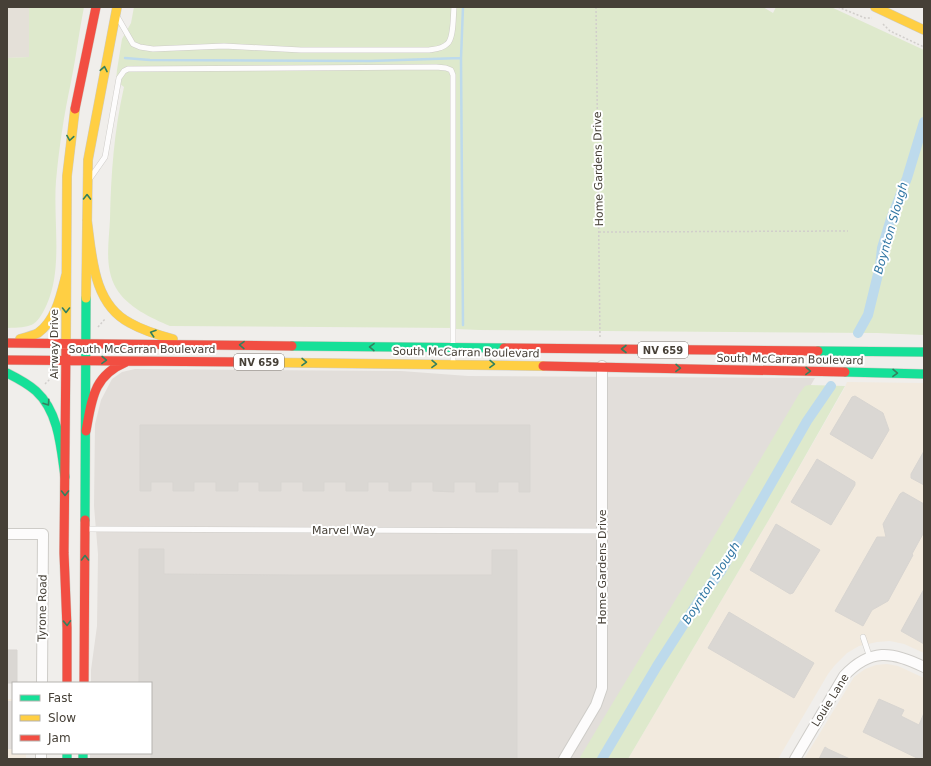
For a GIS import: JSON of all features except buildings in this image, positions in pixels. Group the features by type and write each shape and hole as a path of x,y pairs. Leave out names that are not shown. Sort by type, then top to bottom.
{"main road":[{"name":"Airway Drive","path":"68,682 64,553 68,158 74,118 96,7"},
{"path":"875,7 924,30"},
{"path":"84,682 86,431 85,360 88,160 116,10"},
{"path":"87,220 96,279 100,291 114,312 134,326 148,332 199,344"},
{"path":"7,342 33,335 44,328 57,304 66,275"},
{"name":"South McCarran Boulevard","path":"7,342 924,352"},
{"path":"602,366 621,357 716,358 744,356 770,350"},
{"name":"South McCarran Boulevard","path":"7,360 602,366 924,374"},
{"path":"86,431 92,403 100,381 110,370 130,361"},
{"path":"7,373 29,383 41,395 51,409 58,432 65,477"}],"street":[{"name":"Home Gardens Drive","path":"564,759 596,705 601,693 602,366"},
{"name":"Tyrone Road","path":"7,534 43,534 42,682"},
{"name":"Louie Lane","path":"795,759 844,676 851,668 860,662 882,655 904,657 924,667"}],"lane":[{"path":"116,10 133,44 140,47 153,49 224,46 301,50 429,50 441,48 448,44 451,36 454,7"},
{"path":"87,182 105,157 119,78 124,71 128,69 436,67 451,70 453,75 453,365"},
{"name":"Marvel Way","path":"85,530 602,531"},
{"path":"863,637 870,658"}],"path":[{"name":"Home Gardens Drive","path":"596,7 600,331"},
{"path":"838,7 864,18 875,18"},
{"path":"881,21 890,32 924,48"},
{"path":"599,232 848,231"},
{"path":"97,328 106,318"},
{"path":"41,388 54,375"}],"shaded area":[{"path":"7,7 29,7 29,57 7,58"},
{"path":"135,369 401,371 468,376 815,378 589,759 90,759 90,754 152,754 152,682 91,682 91,670 97,626 98,554 94,506 95,424 101,400 112,379 122,372"},
{"path":"847,382 924,383 924,653 904,644 890,641 859,646 847,653 828,674 778,759 628,759 774,511"},
{"path":"887,664 898,666 924,678 924,759 804,759 854,677 865,669 876,665"},
{"path":"7,699 12,699 12,754 26,754 26,759 7,759"},
{"path":"7,701 12,701 12,749 7,749"}],"green space":[{"path":"29,7 84,7 64,119 56,181 56,260 52,290 43,312 36,322 32,325 7,328 7,58 29,57"},
{"path":"134,7 763,7 773,13 776,7 831,7 924,50 924,335 877,333 170,326 147,315 126,301 116,288 110,272 108,245 111,186 118,120 124,87 116,81 122,39 131,23"},
{"path":"805,386 845,386 774,511 628,759 579,759 745,486 799,394"}],"waterway":[{"path":"463,7 461,58 463,325"},
{"path":"125,58 150,60 370,61 461,58"},
{"name":"Boynton Slough","path":"858,333 868,315 880,266 882,248 891,219 907,178 924,122"},
{"name":"Boynton Slough","path":"602,759 657,666 700,599 721,571 807,421 831,386"}],"traffic: fast":[{"path":"85,520 86,298"},
{"path":"292,346 504,348"},
{"path":"818,351 924,352"},
{"path":"845,372 924,374"},
{"path":"7,373 26,383 36,391 50,409 58,431 65,477"},
{"path":"67,754 67,759"},
{"path":"83,754 83,759"}],"traffic: slow":[{"path":"86,298 88,160 117,7"},
{"path":"875,7 924,30"},
{"path":"66,344 67,176 75,109"},
{"path":"87,220 96,278 101,292 108,304 118,315 130,323 146,331 173,339"},
{"path":"20,339 38,333 44,328 57,307 66,275"},
{"path":"243,362 543,366"}],"traffic: jam":[{"path":"75,109 96,7"},
{"path":"7,343 292,346"},
{"path":"66,344 64,553 67,628 67,682"},
{"path":"504,348 818,351"},
{"path":"7,360 243,362"},
{"path":"86,431 90,409 100,382 107,374 126,362"},
{"path":"543,366 845,372"},
{"path":"84,682 85,520"}]}
